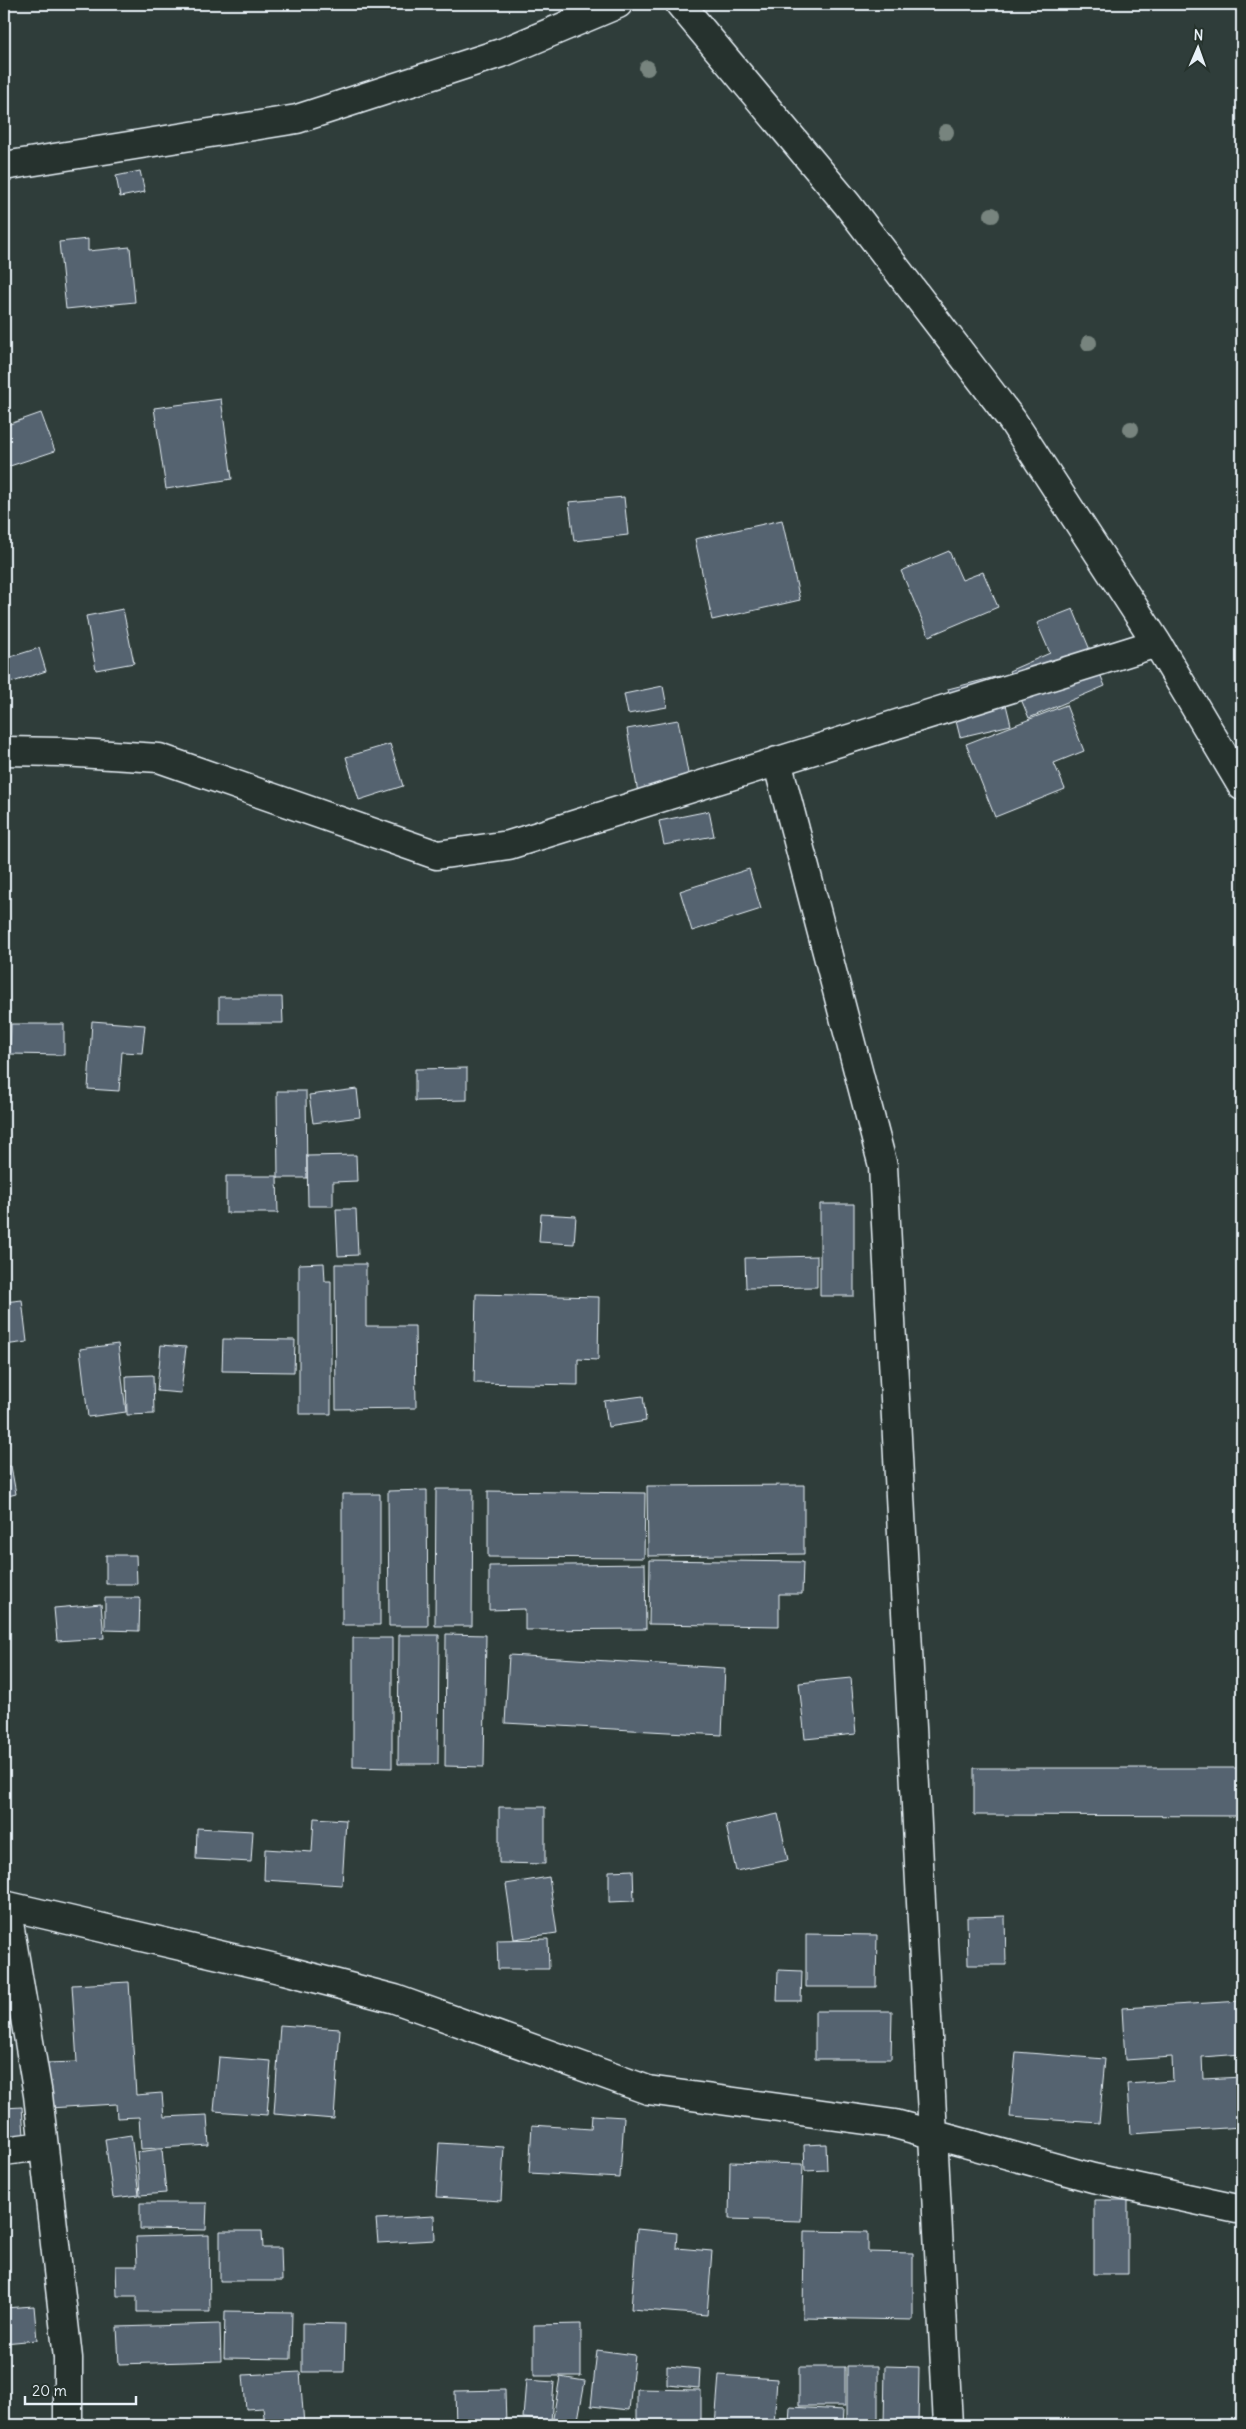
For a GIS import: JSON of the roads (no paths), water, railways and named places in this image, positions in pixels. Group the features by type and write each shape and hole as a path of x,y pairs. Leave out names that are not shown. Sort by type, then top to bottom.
{"street":[{"path":"4,166 297,119 504,52 618,4"},
{"path":"680,4 847,204 1012,420 1156,643 1242,786"},
{"path":"4,752 62,752 159,758 437,855 510,846 1156,643"},
{"path":"777,761 883,1166 948,2425"},
{"path":"68,2425 68,2358 38,2095 5,1905 284,1970 395,1999 648,2090 894,2124 1093,2178 1242,2210"},
{"path":"4,2151 44,2146"}]}
